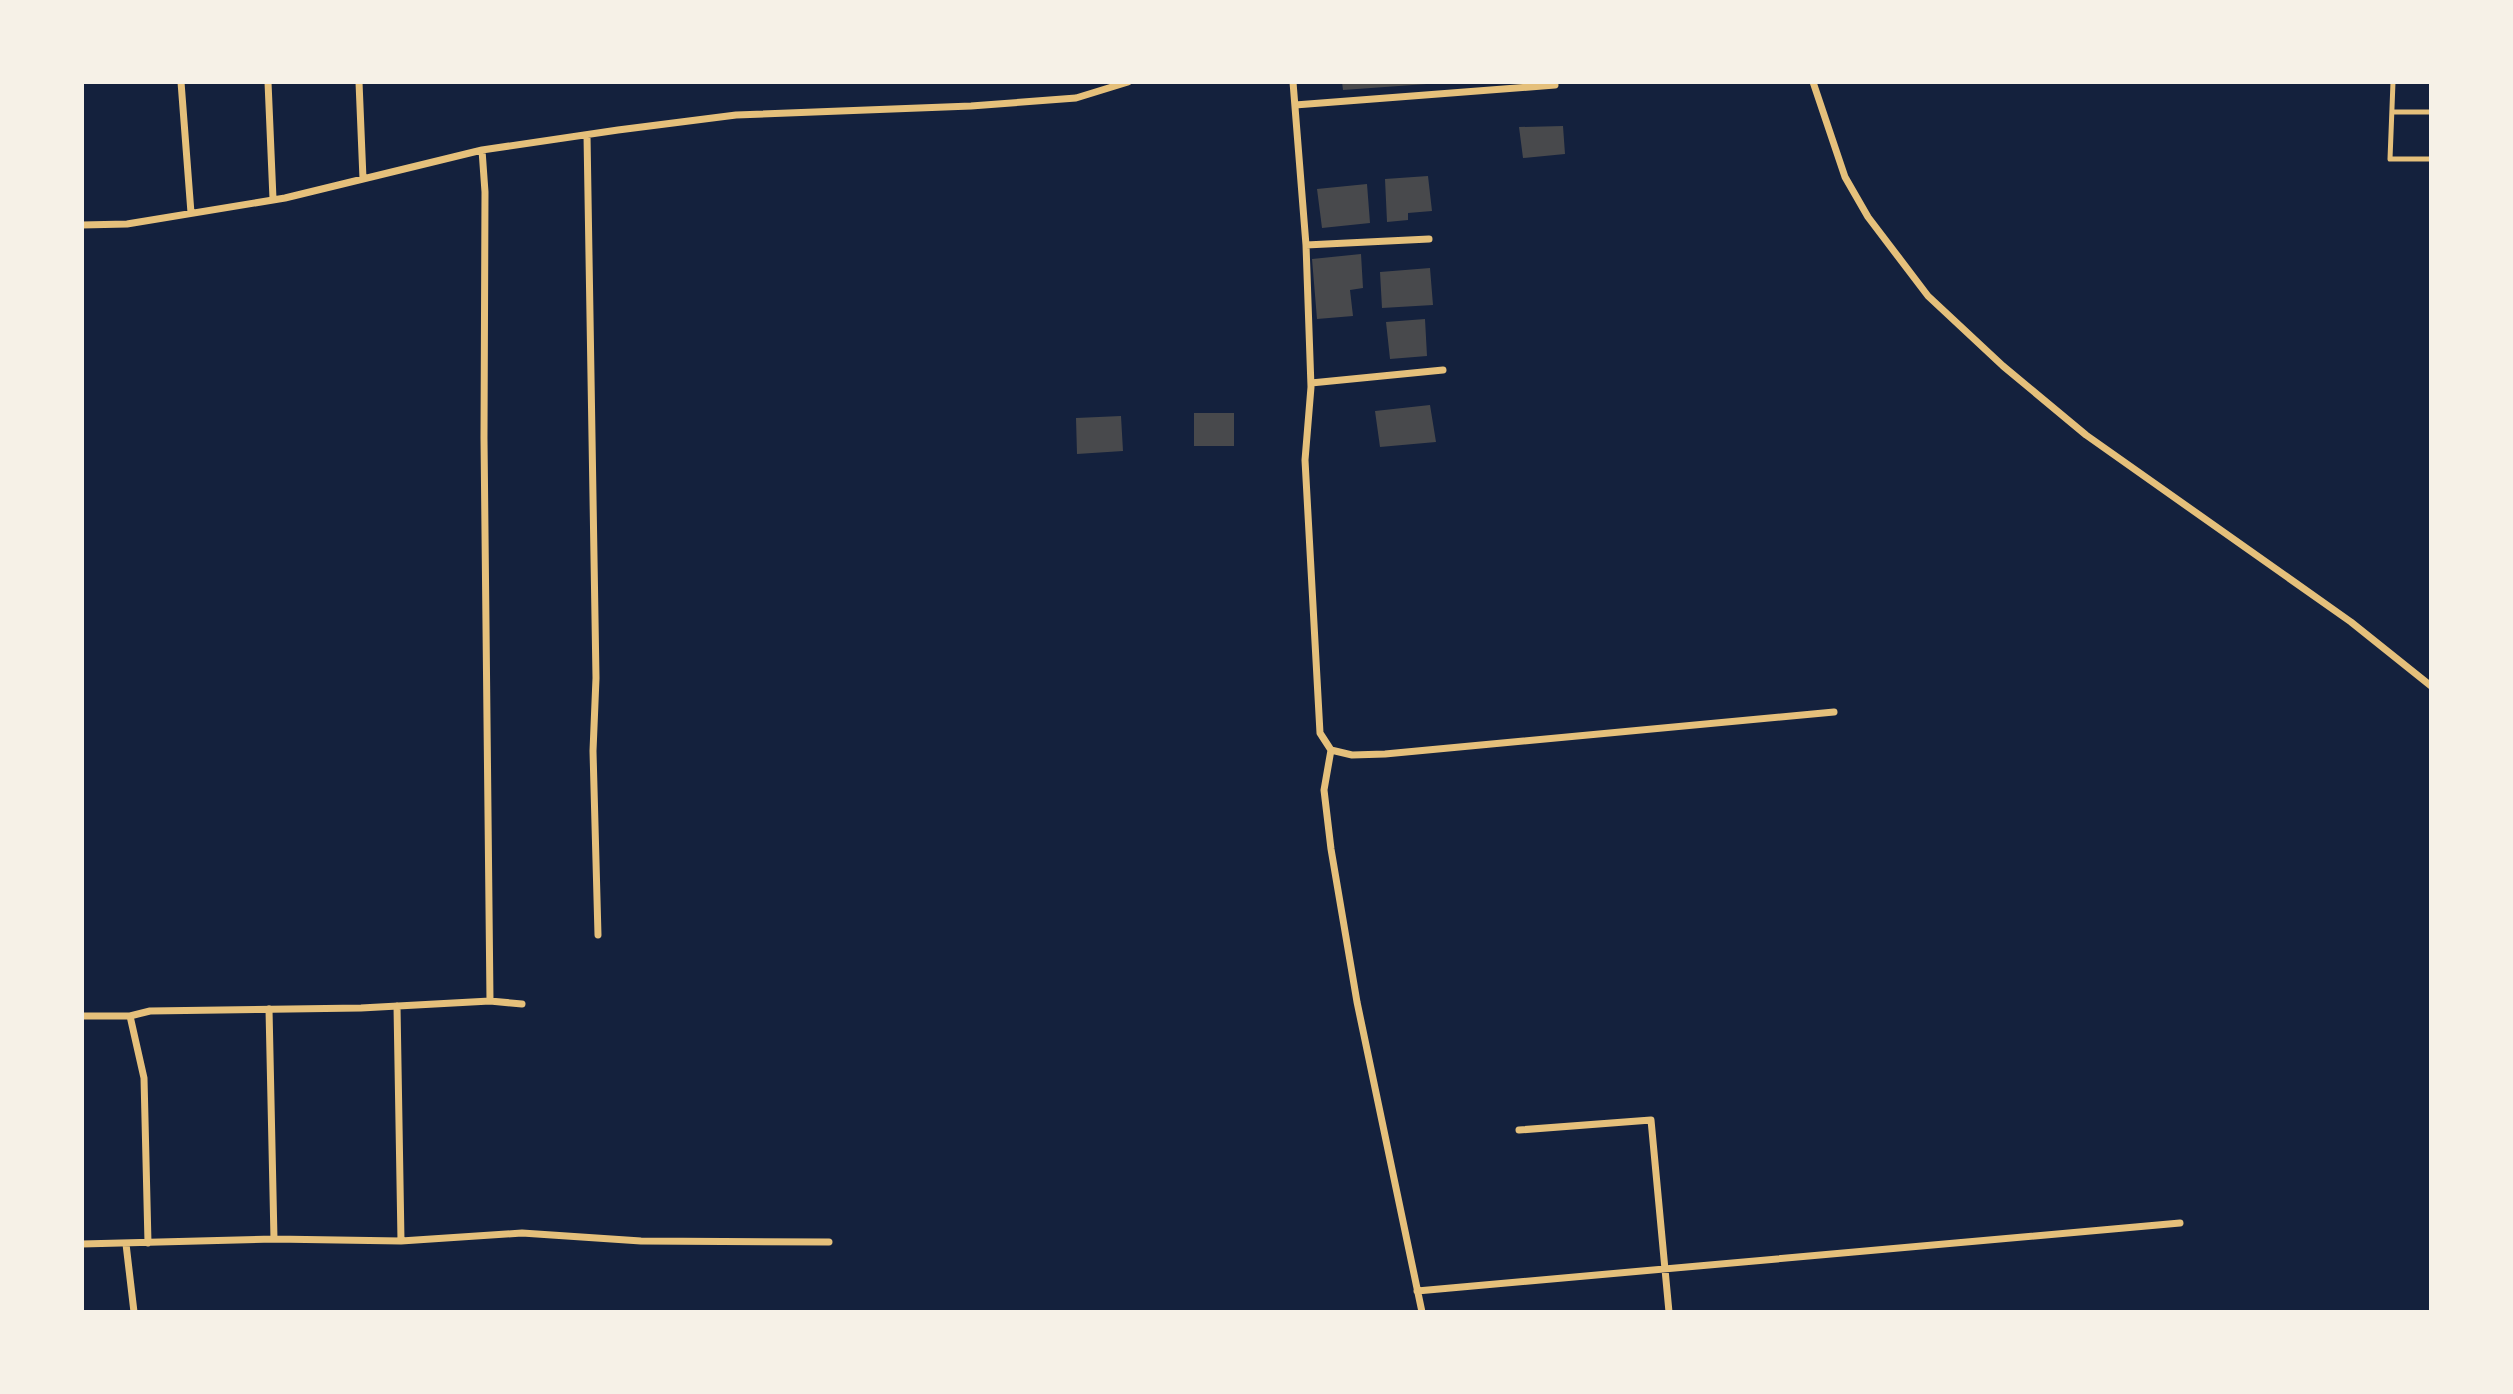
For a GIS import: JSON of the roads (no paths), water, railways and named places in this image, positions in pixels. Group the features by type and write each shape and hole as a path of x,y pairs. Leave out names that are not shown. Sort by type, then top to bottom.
{"street":[{"path":"181,82 191,213"},
{"path":"268,82 273,200"},
{"path":"359,82 363,179"},
{"path":"82,225 127,224 273,200 482,150 587,135 736,115 945,107 1076,98 1128,82"},
{"path":"1293,82 1306,245 1311,383 1305,460 1310,581 1320,733 1331,750 1324,790 1331,849 1357,1002 1422,1312"},
{"path":"1813,82 1845,177 1868,217 1928,296 2003,366 2086,435 2351,621 2431,686"},
{"path":"1295,105 1555,85"},
{"path":"587,135 596,636 593,751 598,935"},
{"path":"482,150 485,192 484,465 490,1001"},
{"path":"1306,245 1429,239"},
{"path":"1311,383 1443,370"},
{"path":"1331,750 1352,755 1385,754 1834,712"},
{"path":"82,1016 130,1016 150,1011 397,1006 490,1001 522,1004"},
{"path":"397,1006 401,1241"},
{"path":"269,1009 274,1239"},
{"path":"130,1016 144,1078 148,1242"},
{"path":"1519,1130 1651,1120 1669,1312"},
{"path":"1417,1291 2180,1223"},
{"path":"82,1244 274,1239 401,1241 522,1233 641,1241 829,1242"},
{"path":"126,1244 134,1312"}],"lane":[{"path":"2393,82 2390,159 2431,159"},
{"path":"2392,112 2431,112"}]}
